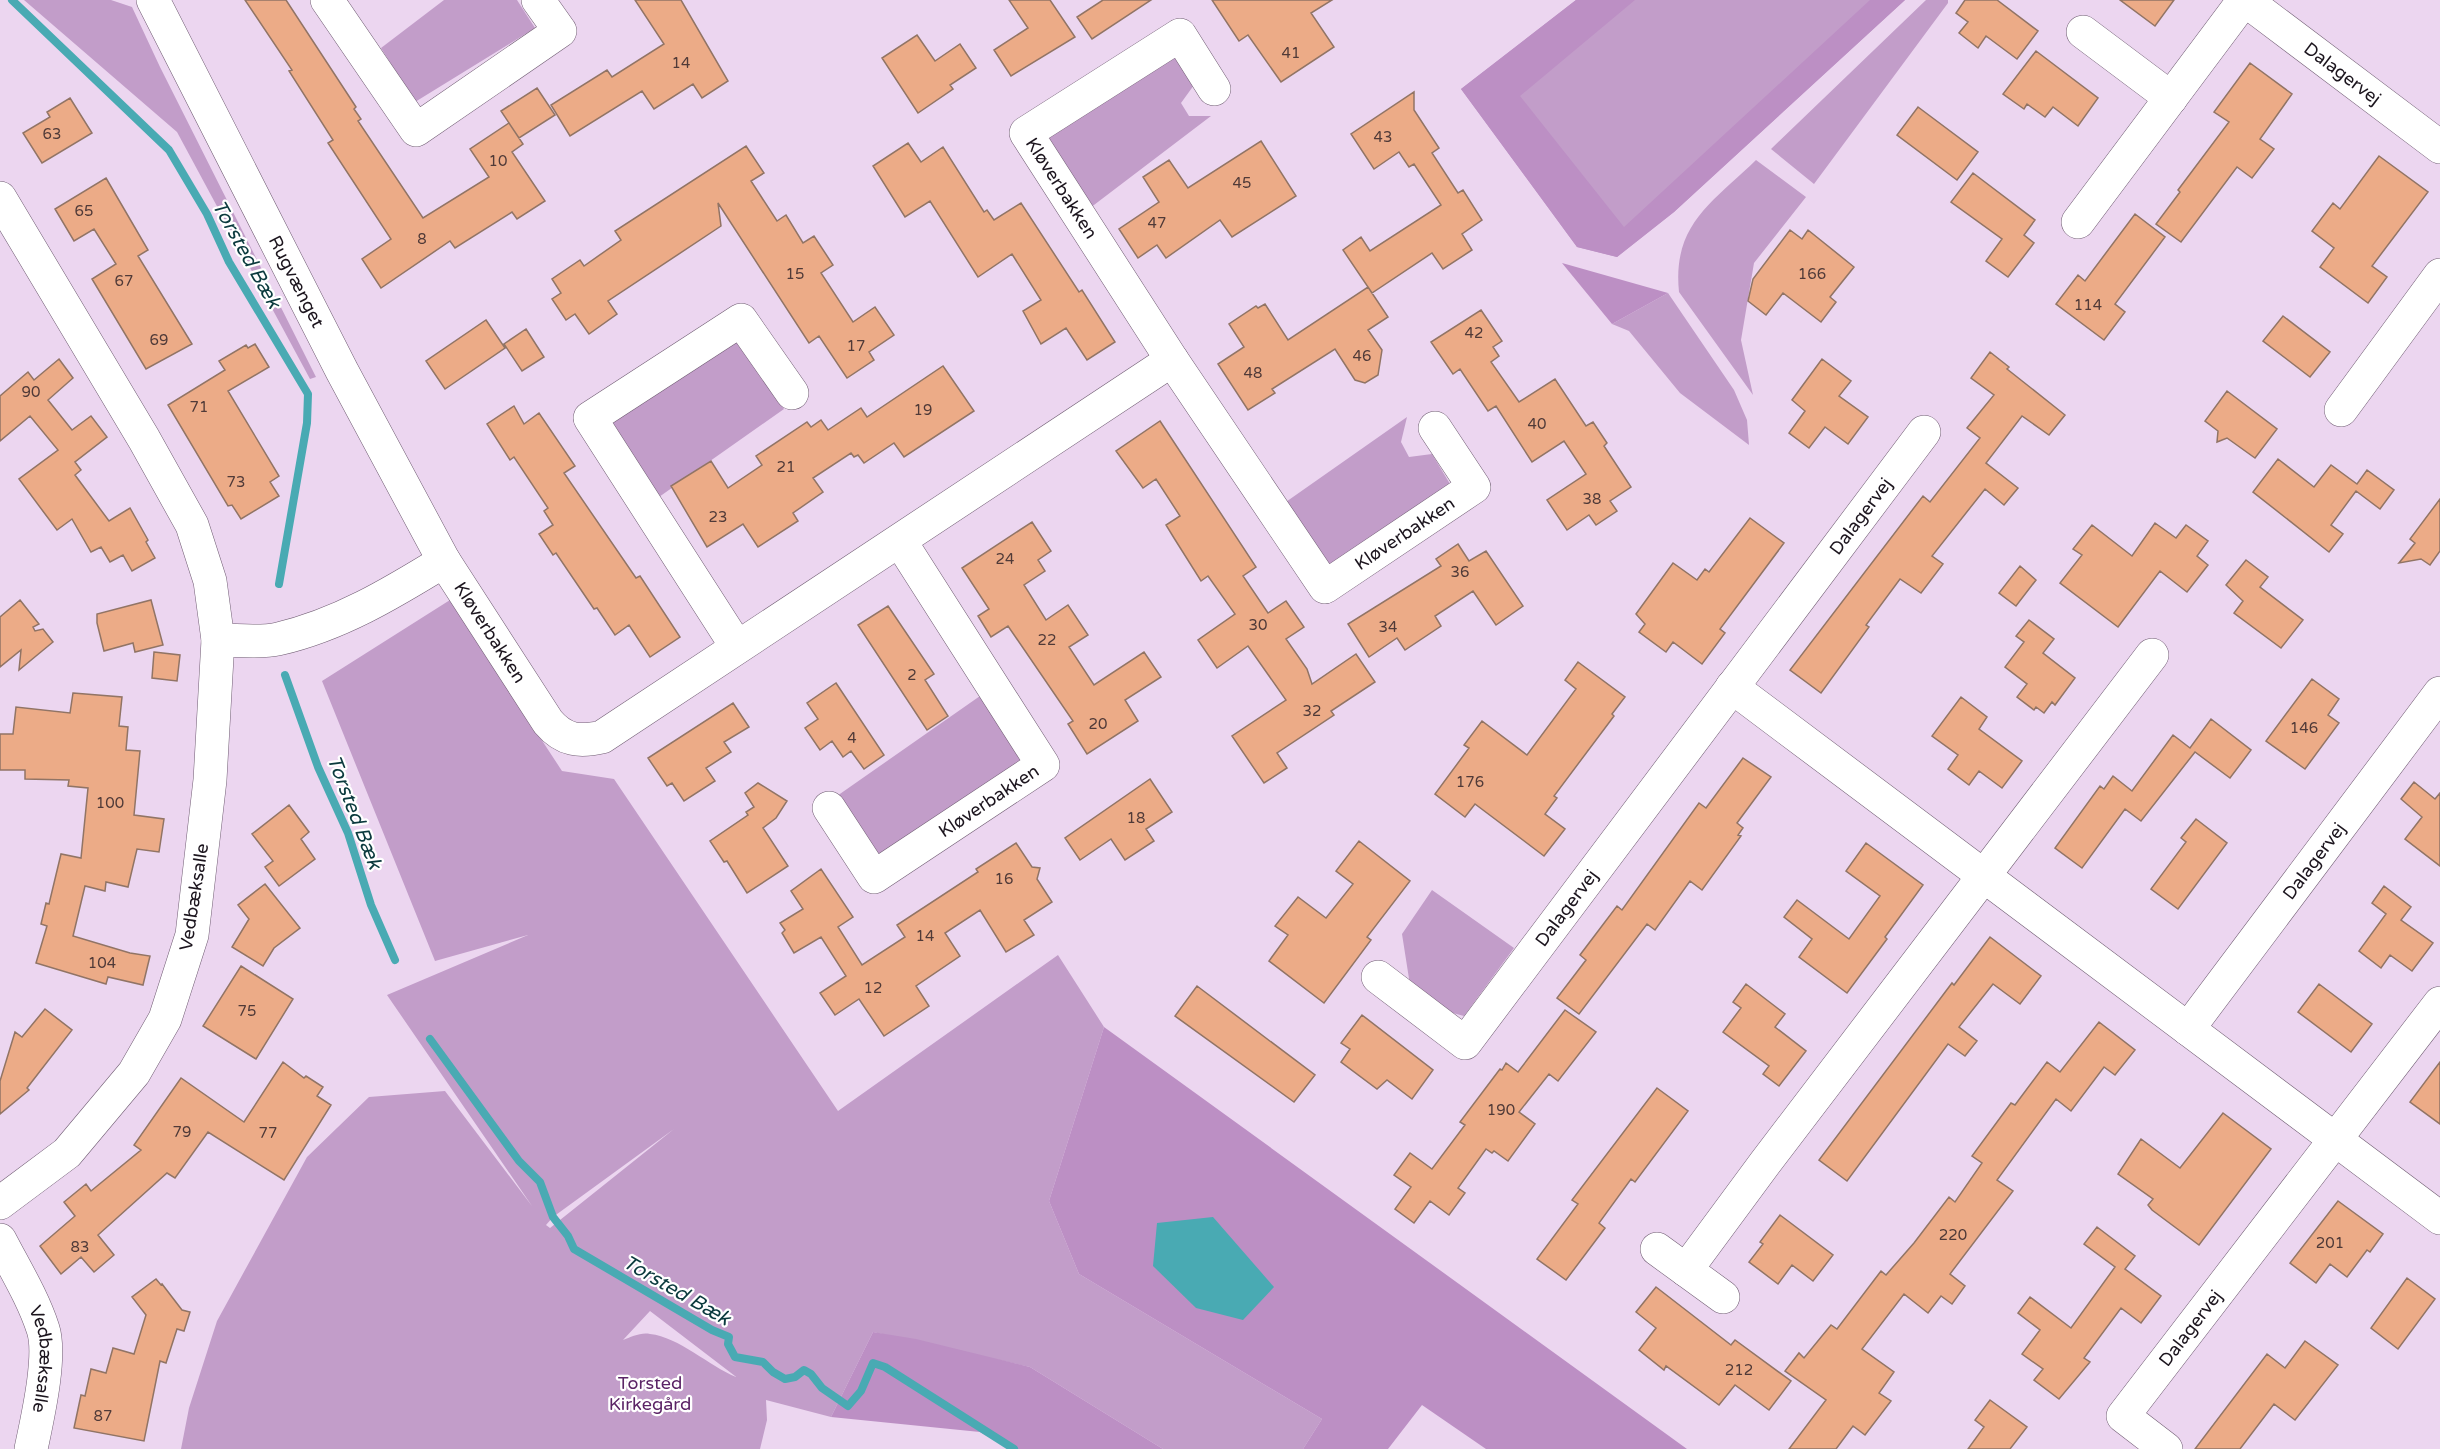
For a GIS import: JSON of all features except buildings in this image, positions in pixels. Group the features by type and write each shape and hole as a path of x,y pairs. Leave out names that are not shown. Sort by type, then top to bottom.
{"street":[{"name":"Rugvænget","path":"153,0 342,371 444,561"},
{"path":"327,0 416,130 560,31 538,0"},
{"name":"Dalagervej","path":"2078,222 2245,0 2440,147"},
{"path":"2083,32 2171,98"},
{"name":"Kløverbakken","path":"1214,89 1180,35 1026,133 1172,360 1325,587 1474,487 1435,428"},
{"name":"Vedbæksalle","path":"0,198 144,439 192,525 210,581 218,640 210,780 192,934 165,1019 134,1073 67,1153 0,1203"},
{"path":"2341,410 2440,275"},
{"path":"737,647 590,418 741,320 792,393"},
{"name":"Kløverbakken","path":"444,561 556,732 581,741 602,737 1172,360"},
{"name":"Dalagervej","path":"1378,977 1465,1043 1923,432"},
{"name":"Kløverbakken","path":"829,808 874,877 1043,765 900,541"},
{"path":"218,640 276,639 336,620 380,601 444,561"},
{"path":"1686,1270 1777,1146 2152,655"},
{"path":"1732,687 2440,1218"},
{"name":"Dalagervej","path":"2188,1029 2440,693"},
{"name":"Dalagervej","path":"2166,1449 2123,1416 2440,1003"},
{"name":"Vedbæksalle","path":"0,1240 44,1331 45,1372 31,1449"},
{"path":"1657,1249 1723,1297"}],"green space":[{"path":"24,0 111,0 132,7 316,377 310,379 177,132"},
{"path":"444,0 517,0 535,28 415,102 381,48"},
{"path":"1576,0 1905,0 1674,212 1617,257 1577,247 1461,89"},
{"path":"1926,0 1948,0 1948,3 1814,184 1771,149"},
{"path":"1172,54 1194,85 1181,103 1189,116 1211,116 1090,208 1047,139"},
{"path":"1756,160 1806,197 1754,263 1741,340 1753,395 1679,292 1679,269 1682,249 1689,231 1699,216"},
{"path":"1668,293 1734,390 1747,420 1749,445 1680,393 1629,331 1612,324"},
{"path":"733,337 784,409 659,497 607,424"},
{"path":"1407,417 1401,442 1409,457 1432,454 1450,484 1328,566 1283,504"},
{"name":"Torsted Kirkegård","path":"450,600 562,771 614,779 838,1111 1058,955 1104,1027 1049,1201 1079,1274 1322,1419 1303,1449 1163,1449 1030,1367 873,1332 831,1417 766,1400 767,1420 760,1449 181,1449 189,1408 217,1321 307,1157 369,1097 445,1091 532,1206 387,995 528,935 435,961 322,681","holes":["674,1129 550,1228 546,1225 553,1217","650,1311 735,1376 736,1377 661,1336 643,1334 623,1340"]},
{"path":"980,696 1022,760 874,861 837,796"},
{"path":"1432,890 1514,948 1464,1016 1449,1012 1410,985 1402,934"}],"shaded area":[{"path":"1576,0 1635,0 1520,96 1624,227 1870,0 1905,0 1674,212 1617,257 1577,247 1461,89"},
{"path":"1562,263 1668,293 1612,324"},
{"path":"1104,1027 1687,1449 1486,1449 1422,1405 1388,1449 1303,1449 1322,1419 1079,1274 1049,1201"},
{"path":"1213,1217 1274,1287 1243,1320 1196,1308 1153,1266 1157,1223"},
{"path":"873,1332 916,1339 1030,1367 1163,1449 1010,1449 980,1432 831,1417"}],"waterway":[{"name":"Torsted Bæk","path":"12,0 169,150 207,214 229,262 308,394 307,423 279,584"},
{"name":"Torsted Bæk","path":"285,675 318,767 348,833 371,905 395,960"},
{"name":"Torsted Bæk","path":"430,1039 519,1161 540,1182 553,1217 568,1236 574,1249 712,1330 729,1337 728,1344 735,1357 763,1362 785,1379 795,1377 804,1370 811,1374 822,1388 848,1406 861,1391 873,1363 885,1367 1014,1449"}]}
